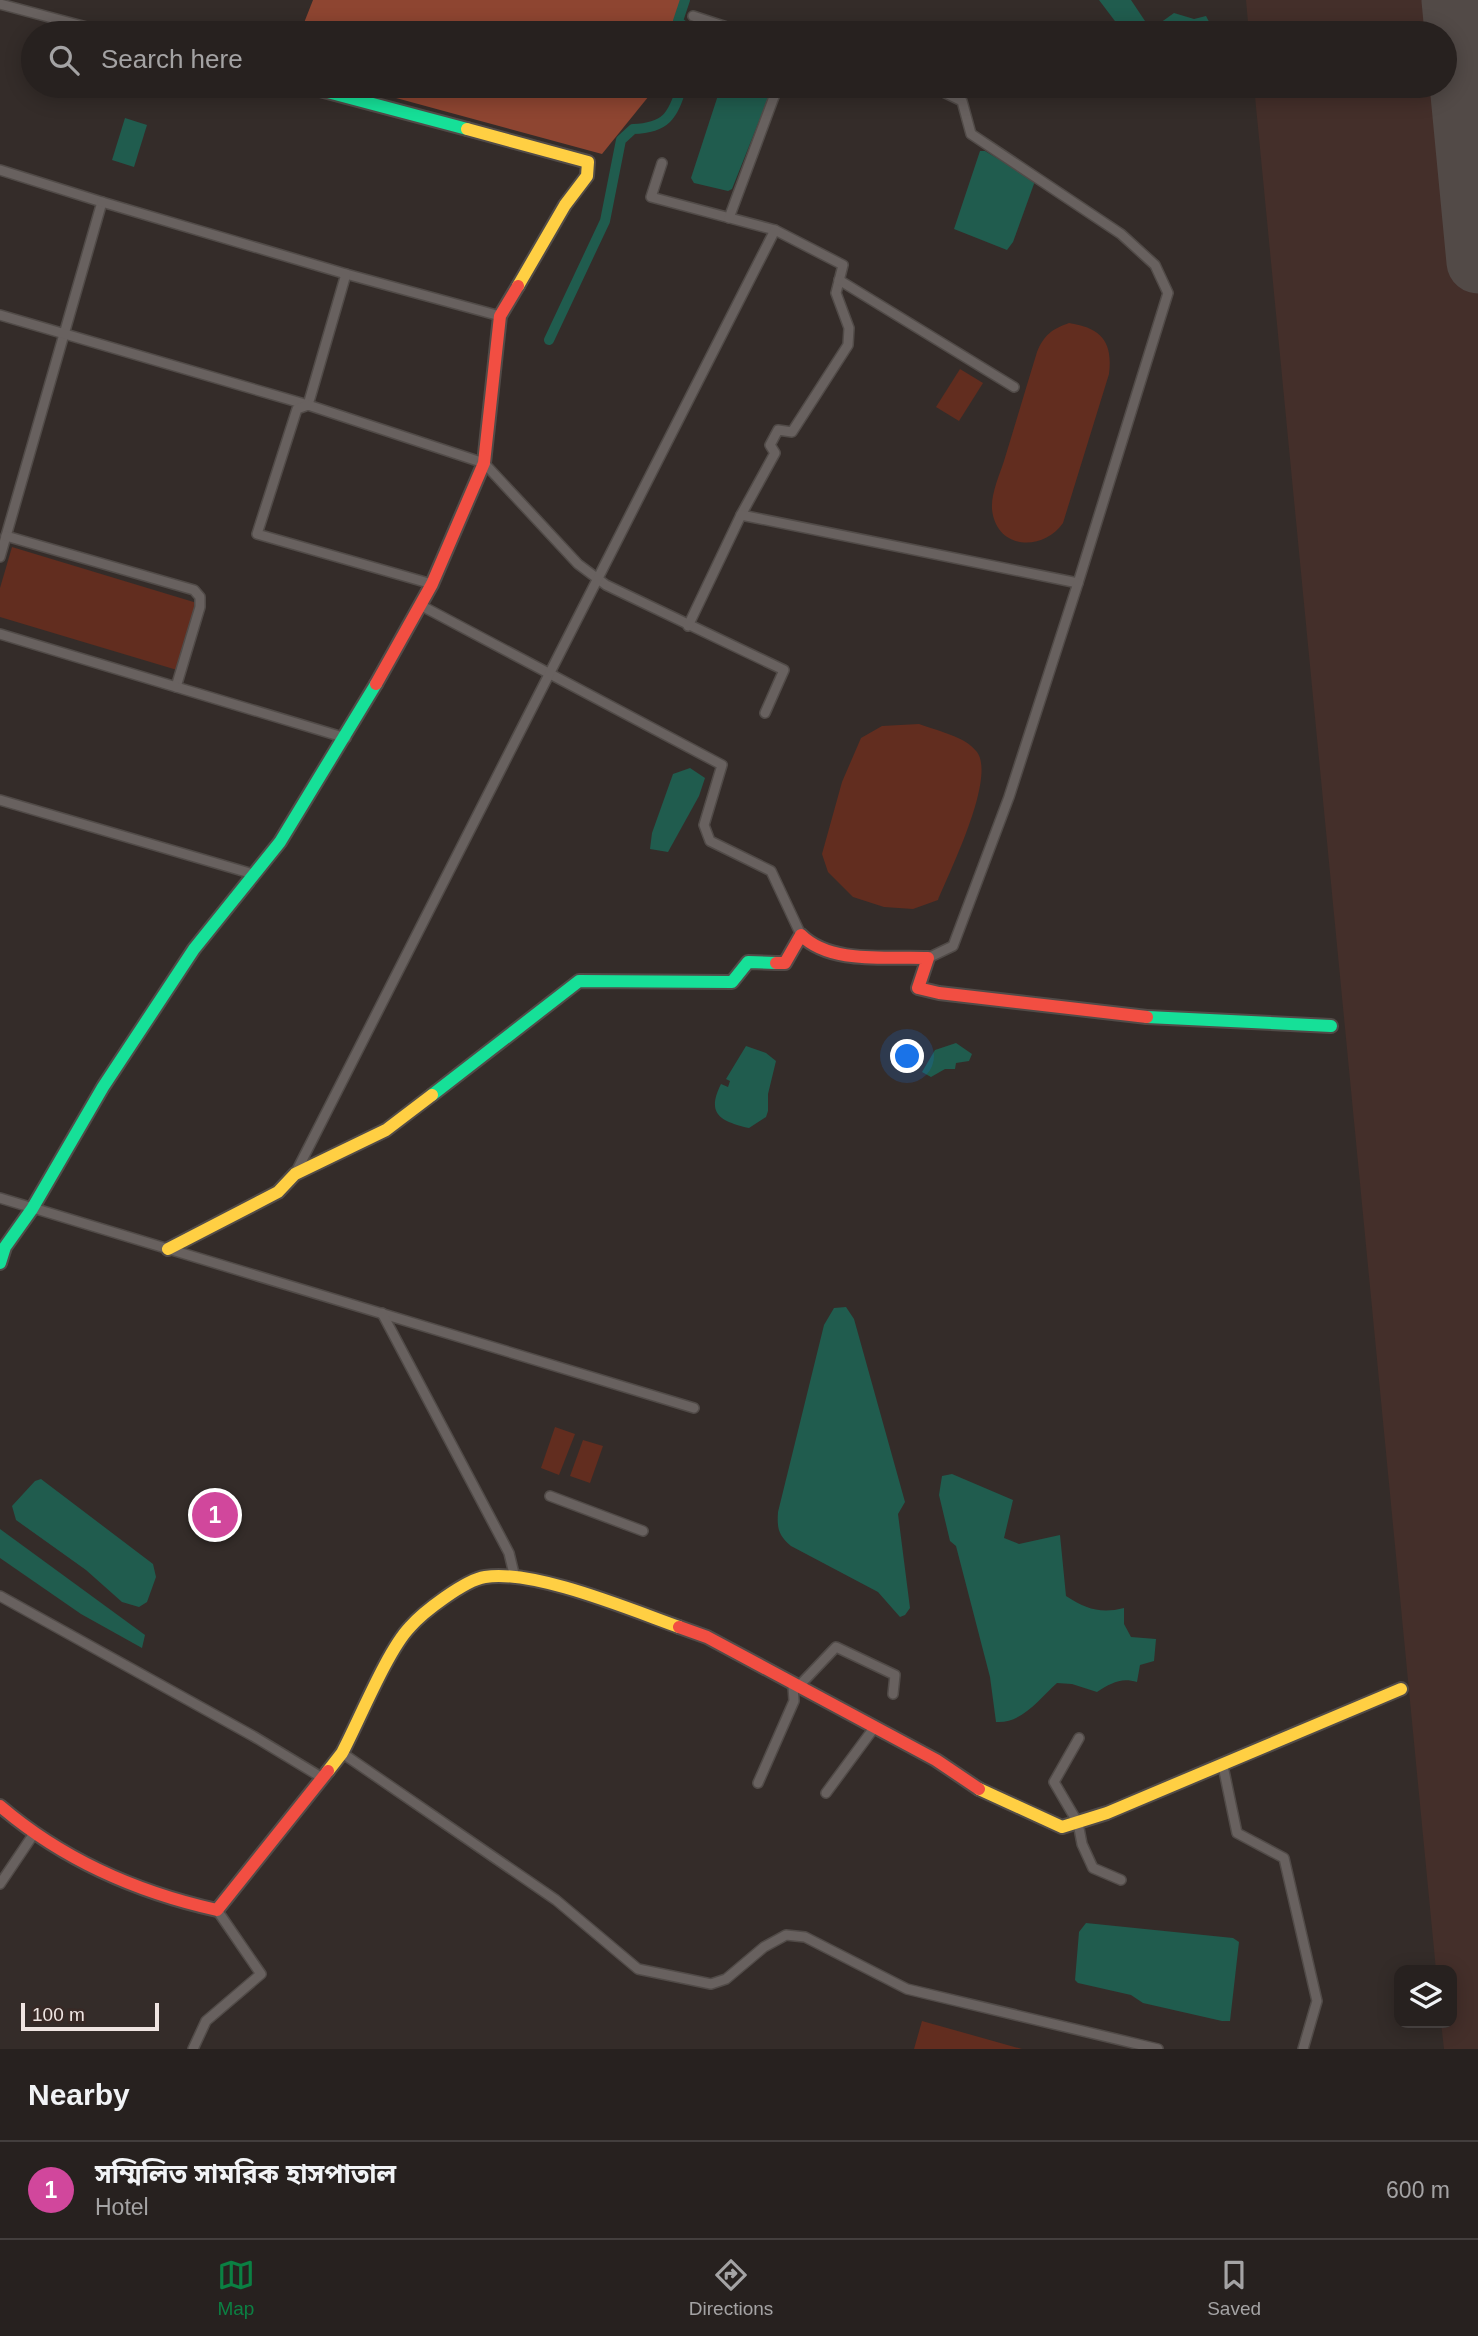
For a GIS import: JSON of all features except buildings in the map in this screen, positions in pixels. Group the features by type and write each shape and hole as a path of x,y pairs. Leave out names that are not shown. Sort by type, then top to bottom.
{"street":[{"path":"0,4 64,21"},
{"path":"693,16 708,21"},
{"path":"0,1263 5,1247 32,1209 103,1087 194,949 279,842 346,738 432,584 484,463 500,316 565,205 587,176 588,162 350,98"},
{"path":"729,218 774,98"},
{"path":"420,605 722,765 704,825 710,841 771,871 801,935 811,946 831,953 928,958 953,946 1009,797 1168,293 1155,265 1121,234 971,134 962,101 956,98"},
{"path":"662,163 652,197 775,230 843,265 835,293 849,328 848,345 792,432 778,430 769,445 775,453 741,515 688,626"},
{"path":"0,170 346,274 500,316"},
{"path":"0,557 102,202"},
{"path":"169,1248 278,1192 295,1174 775,230"},
{"path":"308,405 346,274"},
{"path":"839,280 1014,387"},
{"path":"0,315 308,405 484,463 578,564 606,584 688,626 784,670 765,713"},
{"path":"308,405 297,409 257,534 432,584"},
{"path":"741,515 1078,583"},
{"path":"6,536 194,590 200,597 200,607 176,687"},
{"path":"0,634 346,738"},
{"path":"0,800 253,874"},
{"path":"295,1174 386,1130 527,1024 579,981 687,984 732,982 748,961 785,962 801,935"},
{"path":"928,958 918,988 939,993 1123,1016 1331,1026"},
{"path":"0,1198 694,1408"},
{"path":"382,1313 509,1553 514,1578"},
{"path":"550,1496 643,1531"},
{"path":"217,1910 342,1754 409,1627 448,1596 483,1577 514,1578 576,1591 708,1637 795,1687 936,1760 980,1790 1062,1827 1078,1824 1223,1766 1401,1689"},
{"path":"0,1596 253,1736 321,1777"},
{"path":"758,1783 791,1709 795,1687 836,1647 895,1675 893,1694"},
{"path":"826,1793 874,1728"},
{"path":"1079,1738 1054,1782 1078,1824 1082,1844 1093,1868 1121,1880"},
{"path":"342,1754 556,1900 638,1969 711,1984 726,1979 764,1947 786,1935 805,1937 907,1989 1158,2049"},
{"path":"1223,1766 1237,1833 1284,1858 1317,2001 1303,2049"},
{"path":"0,1806 33,1835 88,1865 186,1904 217,1910 261,1974 206,2021 193,2049"},
{"path":"0,1884 33,1835"}],"shaded area":[{"path":"313,0 686,0 681,21 305,21"},
{"path":"1099,0 1131,0 1145,21 1115,21"},
{"path":"1246,0 1478,0 1478,2049 1444,2049 1442,2028 1457,2028 1457,1965 1436,1965 1255,98 1457,98 1457,21 1248,21"},
{"path":"1174,13 1194,19 1206,16 1209,21 1163,21"},
{"path":"396,98 647,98 602,154"},
{"path":"717,98 768,98 732,189 728,191 694,183 691,178"},
{"path":"125,118 147,125 134,167 112,160"},
{"path":"980,151 985,151 1035,181 1013,242 1007,250 954,229"},
{"path":"1069,323 1089,328 1102,338 1109,353 1109,374 1063,523 1044,539 1022,542 1002,533 995,523 992,509 994,491 1037,352 1049,333"},
{"path":"960,369 983,383 959,421 936,407"},
{"path":"12,547 197,603 177,670 0,617 0,588"},
{"path":"919,724 972,746 981,765 981,782 961,847 938,900 913,909 884,907 853,897 828,872 822,854 842,782 861,738 882,726"},
{"path":"690,768 705,778 699,796 668,852 650,849 652,833 673,774"},
{"path":"956,1043 972,1054 969,1061 956,1063 955,1069 945,1069 931,1077 922,1072 935,1050"},
{"path":"746,1046 766,1053 776,1061 766,1117 749,1128 723,1119 718,1115 715,1103 721,1084 728,1087 730,1081 726,1079"},
{"path":"846,1307 854,1319 905,1502 898,1514 910,1608 900,1617 878,1592 791,1546 778,1527 778,1512 824,1325 834,1308"},
{"path":"555,1427 575,1434 559,1475 541,1468"},
{"path":"583,1440 603,1446 590,1483 570,1476"},
{"path":"952,1474 1013,1500 1004,1538 1019,1544 1060,1535 1066,1596 1094,1609 1124,1608 1124,1624 1131,1637 1156,1639 1154,1661 1140,1665 1137,1682 1116,1682 1097,1692 1072,1684 1057,1683 1022,1714 1005,1722 996,1722 990,1677 956,1546 950,1541 939,1495 942,1476"},
{"path":"41,1479 153,1564 156,1577 147,1602 139,1607 122,1602 86,1570 16,1520 12,1506 35,1481"},
{"path":"0,1529 145,1635 142,1648 81,1614 0,1558"},
{"path":"1086,1923 1233,1938 1239,1942 1230,2021 1143,2003 1131,1995 1078,1983 1075,1980 1079,1932"},
{"path":"922,2021 1022,2049 914,2049"}],"waterway":[{"path":"678,21 685,0"},
{"path":"549,340 605,221 621,140 633,129 661,123 671,113 678,98"}],"taxiway":[{"path":"1464,121 1478,142"}],"runway":[{"path":"1453,0 1455,21"},
{"path":"1457,42 1478,262"}],"traffic: fast":[{"path":"350,98 467,129"},
{"path":"0,1263 5,1247 32,1209 103,1087 194,949 280,842 376,684"},
{"path":"432,1095 579,981 732,982 748,962 776,963"},
{"path":"1147,1017 1331,1026"}],"traffic: slow":[{"path":"467,129 588,162 587,176 565,205 518,286"},
{"path":"168,1249 278,1192 295,1174 386,1130 432,1095"},
{"path":"328,1771 342,1753 401,1638 434,1605 477,1579 505,1576 555,1585 679,1627"},
{"path":"979,1789 1062,1827 1107,1813 1401,1689"}],"traffic: jam":[{"path":"376,684 432,584 484,463 500,316 518,286"},
{"path":"776,963 785,963 801,935 813,945 844,955 928,958 918,988 939,993 1147,1017"},
{"path":"679,1627 707,1637 936,1760 979,1789"},
{"path":"0,1806 49,1842 102,1871 158,1894 217,1910 328,1771"}],"place":[{"name":"সম্মিলিত সামরিক হাসপাতাল","path":"215,1515"}]}
